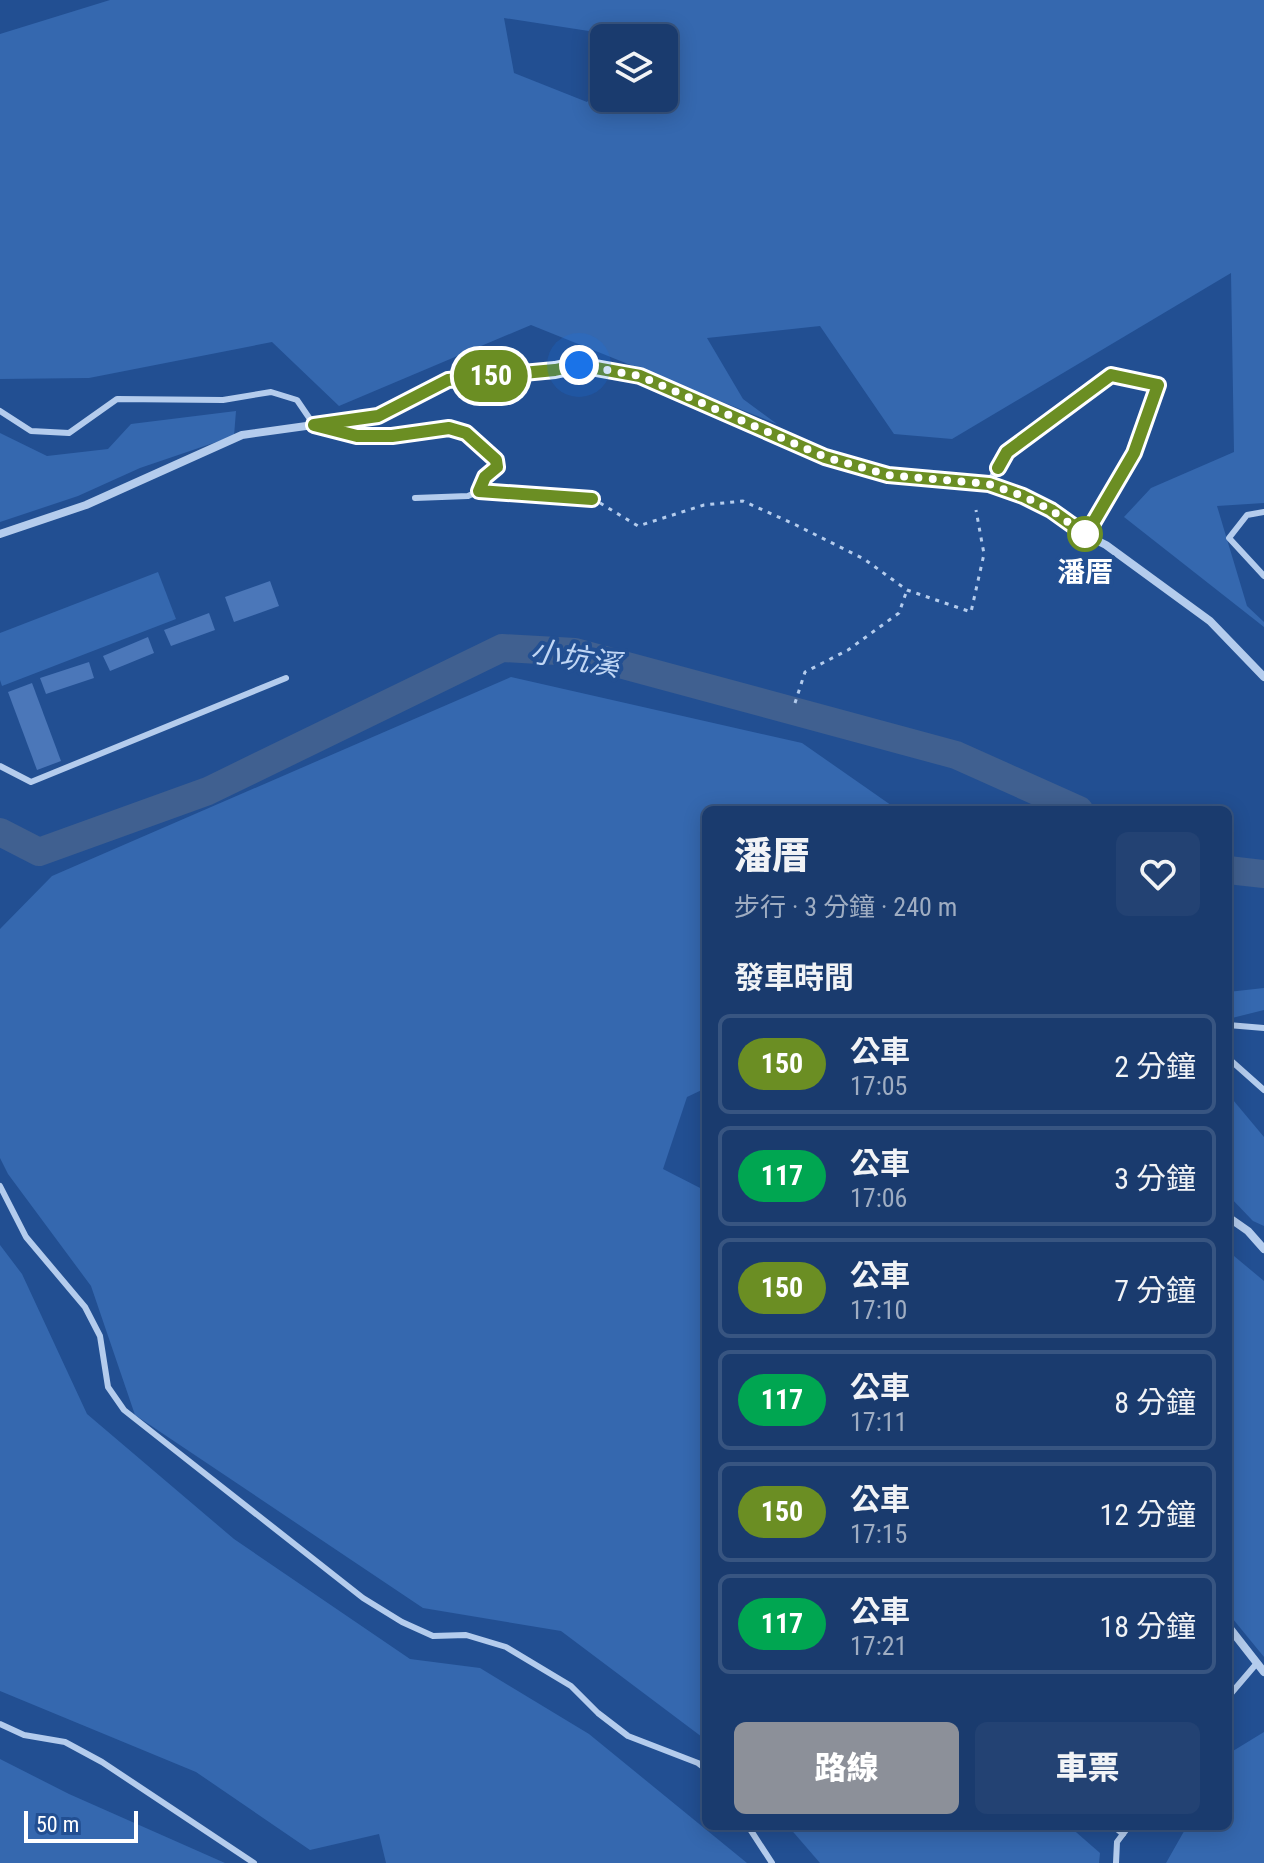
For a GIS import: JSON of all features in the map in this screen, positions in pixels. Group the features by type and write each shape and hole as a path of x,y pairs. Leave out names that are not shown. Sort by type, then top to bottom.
{"street":[{"path":"0,534 86,505 242,435 378,416 448,380 579,365 640,376 825,457 888,475 989,484 1023,496 1106,545 1210,621 1264,677"},
{"path":"989,484 1007,452 1111,375 1158,385 1134,453 1086,535"},
{"path":"1232,1220 1248,1231 1264,1249"},
{"path":"1232,1631 1264,1672"}],"lane":[{"path":"0,411 31,431 69,433 117,399 223,400 271,392 297,400 314,425 357,436 392,436 449,428 466,433 496,460 497,467 485,477 479,491"},
{"path":"415,498 468,496 479,491 592,499"},
{"path":"1264,512 1247,515 1229,538 1264,576"},
{"path":"0,766 31,782 286,678"},
{"path":"1232,1025 1264,1028"},
{"path":"1232,1062 1264,1090"},
{"path":"0,1186 26,1237 85,1307 100,1336 108,1387 124,1410 363,1598 402,1622 433,1636 466,1635 506,1647 571,1686 598,1713 628,1736 702,1766"},
{"path":"1232,1692 1257,1663"},
{"path":"0,1724 24,1735 65,1742 102,1762 254,1863"},
{"path":"751,1830 772,1863"},
{"path":"1118,1830 1123,1834"},
{"path":"1116,1863 1117,1842 1126,1830"}],"path":[{"path":"592,499 638,526 704,505 743,501 864,559 907,590 971,612 984,554 976,510"},
{"path":"795,703 805,672 848,650 899,613 907,590"}],"shaded area":[{"path":"110,0 1264,0 1264,503 1217,506 1247,606 1264,622 1264,627 1124,517 1151,488 1234,452 1231,273 952,439 894,434 820,326 707,338 743,399 777,424 531,325 339,406 272,342 89,378 0,379 0,34"},
{"path":"236,411 234,436 140,468 78,496 0,522 0,433 47,456 108,449 131,424"},
{"path":"158,572 176,619 2,686 0,633"},
{"path":"511,677 802,743 892,806 702,806 702,1090 687,1097 663,1169 702,1189 702,1737 561,1631 423,1608 135,1415 91,1286 8,1174 0,1158 0,929 52,876"},
{"path":"1264,988 1264,1010 1232,1018 1232,992"},
{"path":"1232,1099 1264,1137 1264,1226 1253,1221 1232,1199"},
{"path":"0,1245 22,1274 87,1414 234,1539 410,1659 480,1668 589,1734 702,1826 702,1830 707,1830 747,1863 386,1863 379,1834 310,1850 196,1772 0,1691"},
{"path":"1232,1254 1264,1281 1264,1657 1232,1618"},
{"path":"1264,1732 1264,1863 1166,1863 1185,1830 1232,1830 1232,1752"},
{"path":"0,1759 69,1794 225,1863 0,1863"},
{"path":"791,1830 1074,1830 1100,1853 1099,1863 820,1863"}],"building":[{"path":"270,581 279,606 234,622 225,597"},
{"path":"209,613 215,630 171,646 164,630"},
{"path":"148,637 154,653 110,671 103,656"},
{"path":"89,662 94,678 46,694 40,678"},
{"path":"32,683 61,761 37,770 8,692"}],"waterway":[{"name":"小坑溪","path":"0,832 39,852 208,791 502,648 575,652 956,755 1070,806"},
{"name":"小坑溪","path":"1232,870 1264,874"}],"bus line":[{"name":"150","path":"592,499 479,491 485,477 497,467 496,460 466,433 449,428 392,436 357,436 314,425 378,416 448,380 579,365 640,376 825,457 888,475 989,484 1051,510 1086,535 1134,453 1158,385 1111,375 1007,452 998,468"}],"place":[{"name":"潘厝","path":"1085,534"}],"route":[{"path":"579,365 640,376 825,457 888,475 989,484 1051,510 1085,534"}]}
